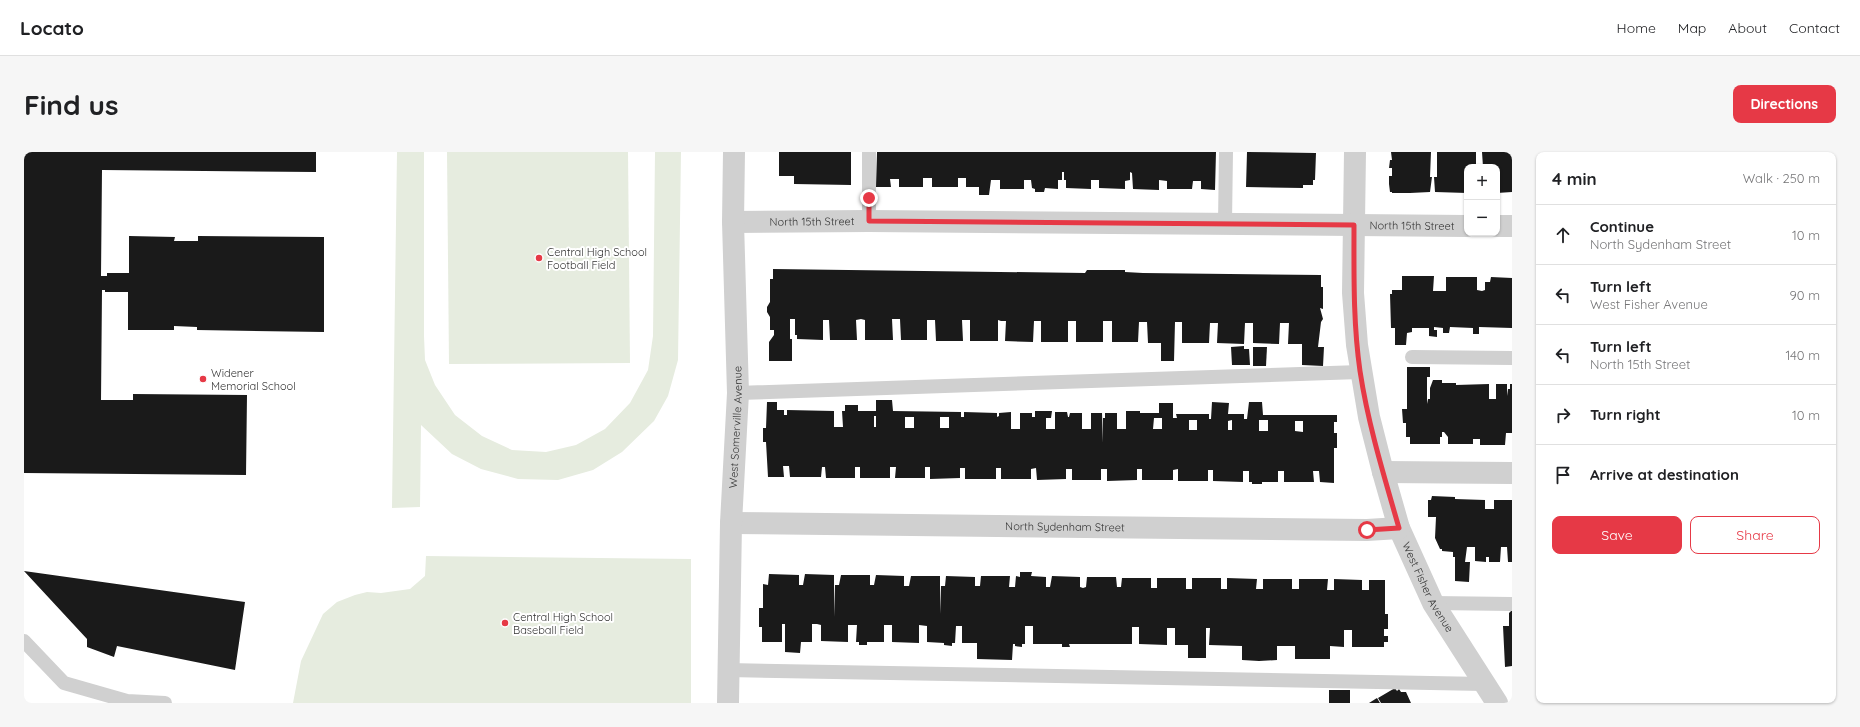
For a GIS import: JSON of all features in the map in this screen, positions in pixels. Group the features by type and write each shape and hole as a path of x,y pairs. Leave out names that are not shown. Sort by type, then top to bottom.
{"street":[{"name":"West Somerville Avenue","path":"728,703 731,524 738,393 734,152"},
{"name":"West Fisher Avenue","path":"1355,152 1354,293 1360,372 1382,472 1399,528 1433,603 1497,703"},
{"name":"North 15th Street","path":"734,222 869,221 1464,226"},
{"path":"1500,226 1512,226"},
{"path":"1382,472 1512,473"},
{"name":"North Sydenham Street","path":"731,524 1359,530 1399,528"}],"lane":[{"path":"869,152 869,221"},
{"path":"1225,223 1226,152"},
{"path":"1412,357 1512,358"},
{"path":"738,393 1360,372"},
{"path":"1433,603 1512,604"},
{"path":"24,641 64,683 127,701 165,703"},
{"path":"728,670 1484,684"}],"shaded area":[{"path":"397,152 424,152 425,360 435,385 455,415 482,436 512,450 546,452 576,445 605,429 630,403 648,370 653,336 655,152 681,152 678,360 668,396 654,421 622,452 593,470 558,480 518,479 481,469 452,454 421,425 420,507 392,508"},
{"name":"Central High School Football Field","path":"447,152 628,152 630,363 449,364"},
{"name":"Central High School Baseball Field","path":"426,556 691,559 691,703 293,703 301,661 323,614 337,602 355,595 367,592 381,593 410,589 425,576"}],"building":[{"path":"24,152 316,152 316,172 102,170 101,276 107,276 107,273 129,273 129,236 175,237 174,241 198,241 198,236 324,237 324,332 197,330 197,327 174,326 174,330 128,330 128,292 105,292 105,290 102,290 101,400 133,400 133,394 247,395 246,475 24,473"},
{"path":"779,152 851,152 851,185 794,184 794,176 779,176"},
{"path":"877,152 1216,152 1215,190 1201,189 1201,181 1193,181 1192,189 1167,189 1167,181 1159,180 1159,190 1133,189 1132,173 1130,172 1130,180 1125,181 1125,189 1099,188 1099,180 1091,180 1091,189 1066,188 1064,172 1062,172 1062,180 1058,180 1058,189 1045,188 1044,192 1035,192 1035,189 1032,188 1031,180 1024,180 1024,189 1000,189 1000,180 991,180 989,195 979,195 979,187 966,187 966,178 958,178 958,187 932,187 932,178 923,178 923,187 899,187 899,179 890,179 891,187 876,187"},
{"path":"1247,152 1316,153 1315,180 1313,180 1313,185 1303,185 1303,188 1246,187"},
{"path":"1391,152 1431,152 1430,177 1432,177 1430,192 1390,192 1389,176 1392,176 1392,168 1389,168 1390,160 1392,160"},
{"path":"1437,152 1476,152 1476,164 1464,164 1464,193 1435,192 1434,177 1437,177"},
{"path":"1482,152 1512,152 1512,192 1500,193 1500,164 1483,164"},
{"path":"773,269 1085,273 1087,270 1125,270 1125,272 1143,273 1321,275 1321,287 1323,287 1323,309 1320,308 1323,319 1321,322 1318,347 1324,347 1323,366 1302,365 1302,344 1288,344 1289,323 1280,323 1279,344 1253,343 1253,323 1245,323 1244,344 1217,343 1218,323 1210,323 1209,343 1182,343 1182,322 1175,322 1174,361 1161,361 1161,343 1148,343 1147,322 1139,322 1138,342 1112,342 1112,321 1103,321 1103,342 1076,342 1076,321 1068,321 1068,342 1041,342 1041,321 1034,321 1033,342 1005,341 1006,321 998,320 998,341 970,341 970,320 962,320 963,341 936,341 935,320 927,320 927,340 901,340 900,319 892,319 893,340 865,340 865,320 861,319 856,320 857,340 830,340 829,320 823,320 823,340 797,339 797,335 795,335 795,319 790,319 792,361 769,361 769,342 774,335 774,330 770,330 770,317 767,312 767,307 770,302 770,279 773,279"},
{"path":"1402,276 1434,276 1433,291 1446,291 1446,277 1477,277 1477,290 1482,291 1485,290 1485,282 1490,282 1491,277 1512,278 1512,328 1479,327 1479,334 1473,334 1473,328 1450,327 1449,333 1443,333 1443,328 1434,327 1434,330 1437,330 1437,337 1429,336 1429,328 1412,328 1412,332 1407,333 1406,345 1395,345 1395,328 1391,328 1390,294 1392,294 1392,290 1402,290"},
{"path":"1244,346 1244,349 1249,349 1250,365 1232,365 1231,347"},
{"path":"1253,347 1267,347 1266,366 1253,366"},
{"path":"1407,367 1430,367 1430,377 1427,377 1427,404 1428,399 1430,399 1430,388 1433,380 1442,380 1442,383 1456,383 1456,385 1489,384 1489,399 1496,399 1496,384 1507,384 1507,396 1508,389 1510,389 1510,384 1512,384 1512,433 1506,433 1505,445 1480,445 1480,439 1473,439 1473,444 1448,444 1448,437 1444,432 1442,432 1442,437 1440,437 1440,444 1410,444 1410,437 1406,437 1406,423 1403,423 1402,409 1407,409"},
{"path":"876,400 892,400 893,411 961,412 961,417 964,417 964,412 997,413 997,417 999,416 999,413 1011,412 1011,429 1020,429 1020,413 1032,413 1032,417 1035,417 1035,411 1052,411 1051,418 1046,418 1046,429 1055,429 1055,412 1067,412 1068,417 1070,413 1082,413 1082,429 1091,429 1091,413 1102,413 1103,443 1103,418 1105,418 1105,413 1117,413 1117,429 1126,429 1126,411 1159,413 1159,403 1173,403 1173,418 1177,418 1176,414 1209,414 1209,419 1211,419 1212,402 1229,403 1228,414 1244,414 1244,419 1247,419 1249,402 1262,402 1263,415 1337,415 1337,422 1334,422 1334,433 1337,433 1337,448 1334,448 1334,483 1320,482 1319,471 1313,471 1314,482 1284,482 1284,471 1278,471 1278,482 1262,482 1262,484 1252,484 1252,482 1249,482 1249,471 1243,471 1243,482 1213,481 1213,470 1208,470 1208,481 1178,481 1178,469 1173,470 1173,480 1142,480 1142,469 1137,469 1137,480 1107,481 1107,469 1101,469 1101,480 1072,480 1072,469 1066,469 1066,479 1037,480 1036,468 1031,469 1031,479 1001,479 1001,468 996,468 996,479 965,479 965,468 960,468 960,478 930,479 930,467 925,467 925,478 895,478 896,467 890,467 890,478 860,478 860,467 855,467 855,478 826,478 825,467 822,467 821,477 790,477 789,466 783,466 784,477 768,477 766,442 763,442 763,428 766,428 767,402 777,402 777,410 784,410 784,415 787,415 787,410 834,411 834,427 843,427 842,411 845,411 845,405 858,405 858,411 876,411","holes":["874,416 876,416 876,427 874,427","905,417 914,417 914,428 905,428","940,417 949,417 949,428 940,428","1154,418 1162,418 1162,429 1153,429","1189,420 1197,420 1197,430 1189,430","1232,420 1232,430 1228,430 1228,421","1259,420 1268,420 1268,431 1259,431","1295,421 1303,421 1303,432 1295,431"]},
{"path":"1432,496 1455,497 1455,499 1485,500 1485,509 1494,509 1494,500 1512,500 1512,562 1508,562 1507,547 1501,547 1500,562 1489,562 1489,557 1486,557 1486,562 1475,561 1475,547 1467,547 1465,562 1470,562 1469,582 1455,581 1455,557 1453,557 1453,552 1442,551 1442,549 1440,549 1435,538 1436,517 1428,517 1428,500 1431,500"},
{"path":"24,571 245,602 235,670 117,646 114,657 87,647 87,639"},
{"path":"1020,572 1032,572 1031,576 1046,577 1046,587 1050,587 1052,576 1080,577 1080,587 1083,588 1086,587 1087,577 1116,577 1117,587 1121,587 1122,578 1151,578 1151,588 1157,588 1157,578 1186,578 1186,589 1192,589 1192,578 1221,578 1221,589 1227,589 1227,578 1257,579 1256,589 1263,589 1263,579 1292,579 1292,589 1299,589 1299,579 1328,579 1327,590 1334,590 1334,579 1362,580 1362,590 1369,590 1369,580 1385,580 1385,614 1388,614 1388,629 1384,629 1384,636 1388,636 1388,642 1384,642 1384,647 1352,647 1352,630 1344,630 1344,647 1330,646 1330,659 1295,659 1295,646 1277,646 1277,660 1259,661 1242,660 1242,646 1209,645 1210,628 1206,628 1206,658 1188,658 1188,645 1175,645 1175,628 1167,628 1167,645 1139,644 1139,627 1132,627 1132,644 1069,644 1070,647 1062,647 1062,644 1033,644 1033,626 1025,626 1025,644 1022,644 1022,647 1015,646 1015,644 1013,644 1012,660 977,659 977,643 962,643 962,626 956,626 955,643 952,643 952,646 944,645 944,643 927,642 927,626 919,625 919,643 892,642 892,625 884,625 884,642 867,642 867,645 859,645 859,642 856,642 857,625 848,625 848,642 821,641 821,625 817,624 812,624 812,642 801,642 800,653 785,652 785,624 782,624 782,642 762,642 762,627 759,627 759,608 763,608 763,584 768,585 769,574 799,575 799,585 803,585 805,574 834,575 834,617 835,585 839,585 841,575 870,575 870,585 874,585 876,575 904,576 904,586 909,586 911,576 940,576 940,614 941,586 945,586 946,576 975,577 975,586 980,586 981,576 1010,576 1009,587 1015,587 1016,576 1020,577"},
{"path":"1512,610 1512,666 1505,667 1503,626 1509,626 1509,613"},
{"path":"1395,688 1397,691 1399,689 1401,692 1406,692 1411,703 1381,703 1378,698"},
{"path":"1329,690 1350,690 1350,703 1329,703"},
{"path":"1377,698 1380,703 1369,703"}],"place":[{"name":"Central High School Football Field","path":"539,258"},
{"name":"Widener Memorial School","path":"203,379"},
{"name":"Central High School Baseball Field","path":"505,623"}],"route":[{"path":"869,198 869,221 1354,225 1355,320 1360,372 1382,472 1399,528 1367,530"}]}
